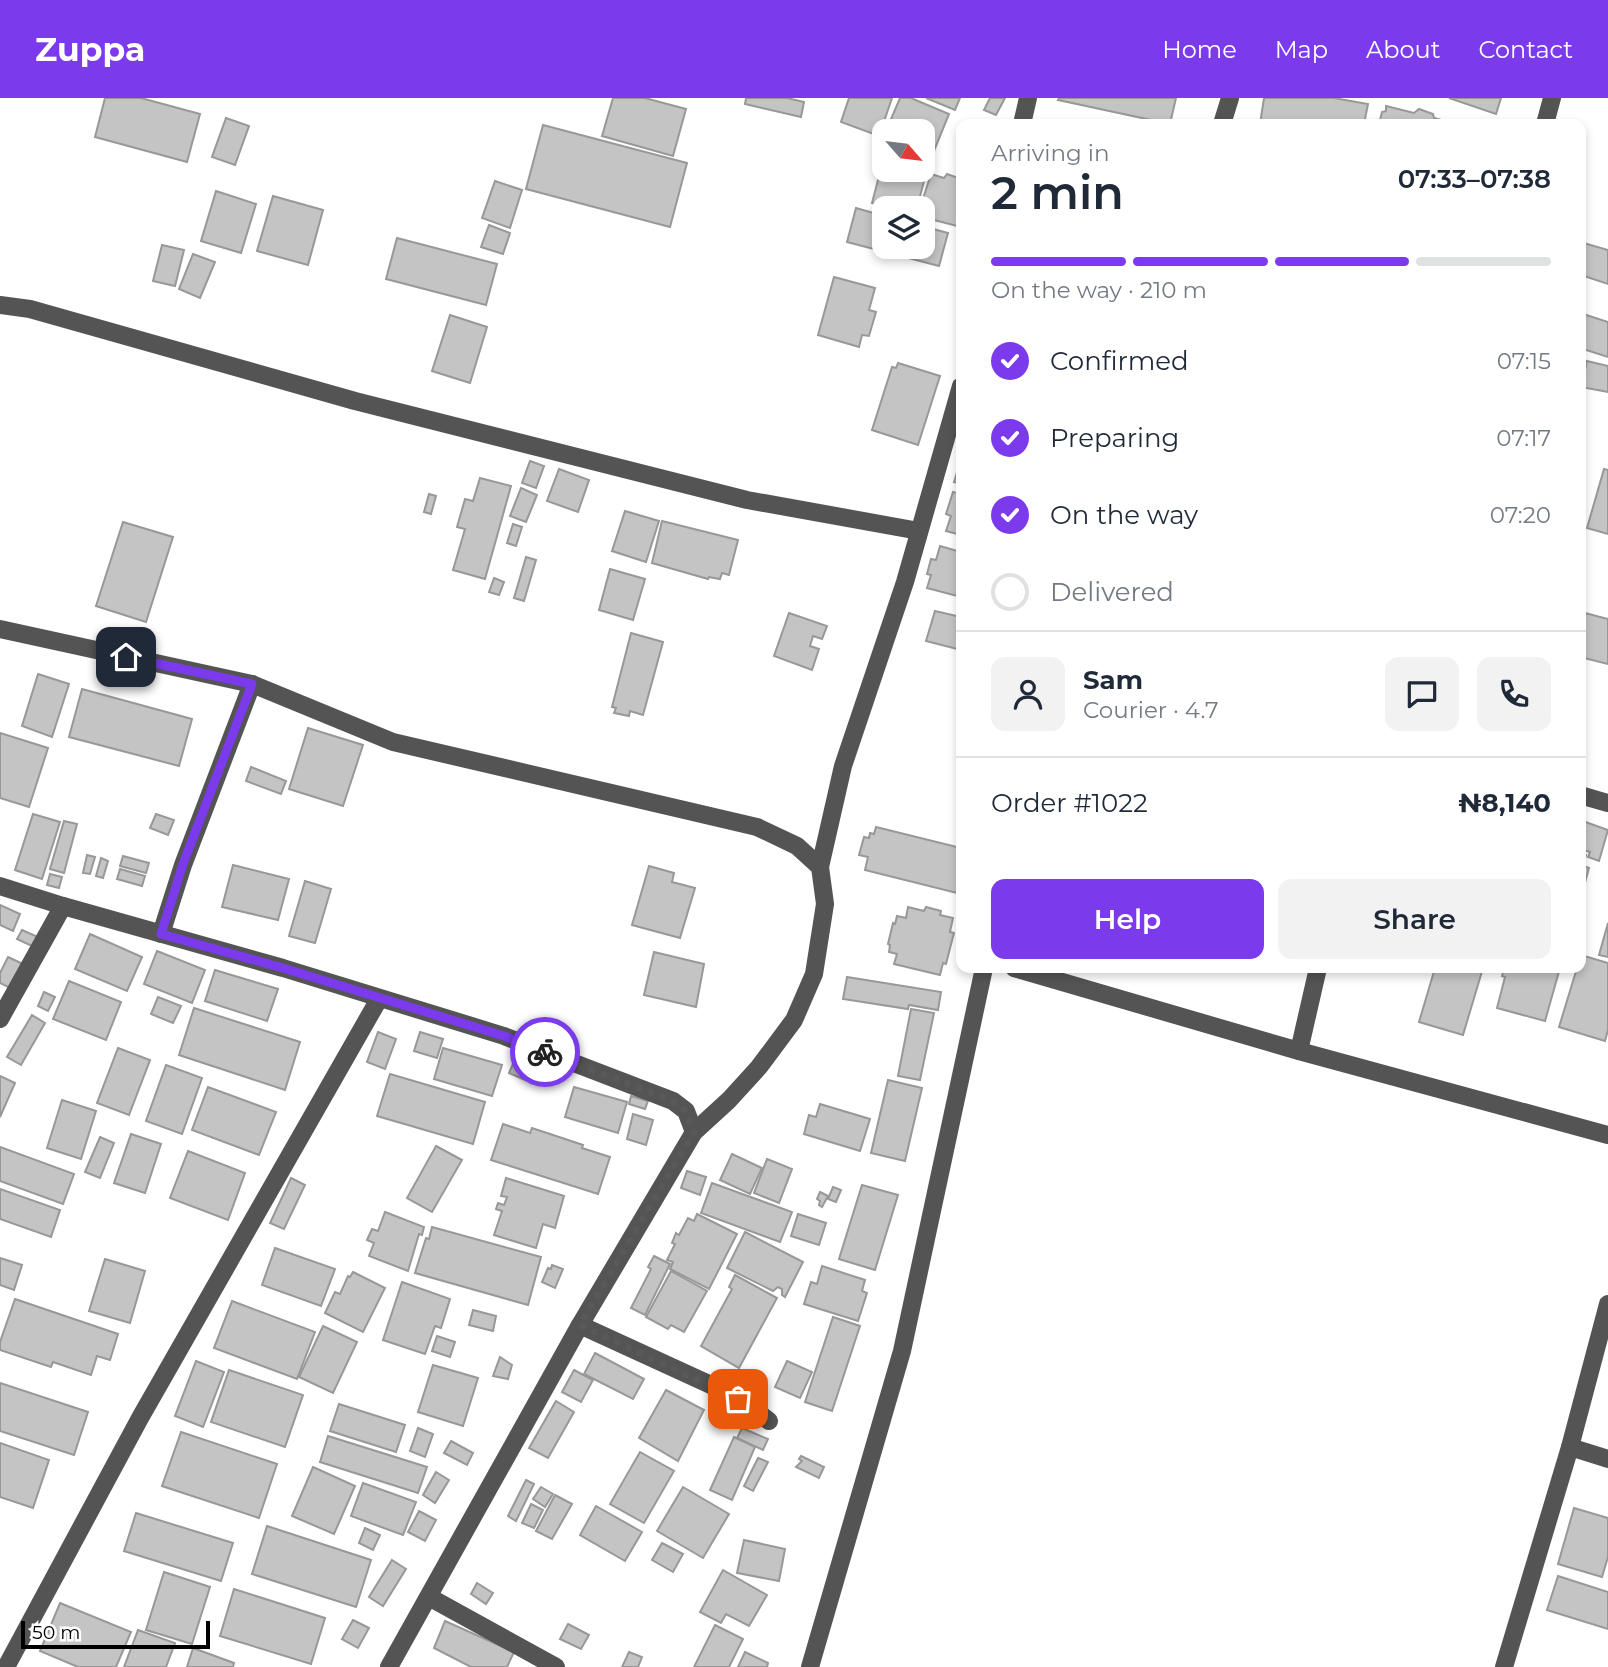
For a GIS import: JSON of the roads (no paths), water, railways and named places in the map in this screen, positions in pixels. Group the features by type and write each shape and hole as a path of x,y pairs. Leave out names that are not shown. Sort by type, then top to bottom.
{"street":[{"path":"1023,119 1028,98"},
{"path":"1224,119 1230,98"},
{"path":"1546,119 1552,98"},
{"path":"0,304 30,309 355,401 747,500 919,531"},
{"path":"389,1667 580,1325 694,1132 729,1100 794,1020 814,974 825,904 820,867 843,766 905,582 956,403"},
{"path":"0,629 252,684 393,741 757,827 797,846 820,867"},
{"path":"161,934 183,864 252,684"},
{"path":"1586,797 1608,803"},
{"path":"0,886 283,968 504,1036 673,1101 686,1111 694,1132"},
{"path":"0,1019 63,906"},
{"path":"810,1667 901,1351 983,973"},
{"path":"1031,973 1299,1051 1608,1135"},
{"path":"1299,1051 1317,973"},
{"path":"6,1667 140,1418 379,999"},
{"path":"1504,1667 1570,1447 1608,1304"},
{"path":"580,1325 724,1391 769,1421"},
{"path":"1570,1447 1608,1459"},
{"path":"429,1597 556,1667"}]}
